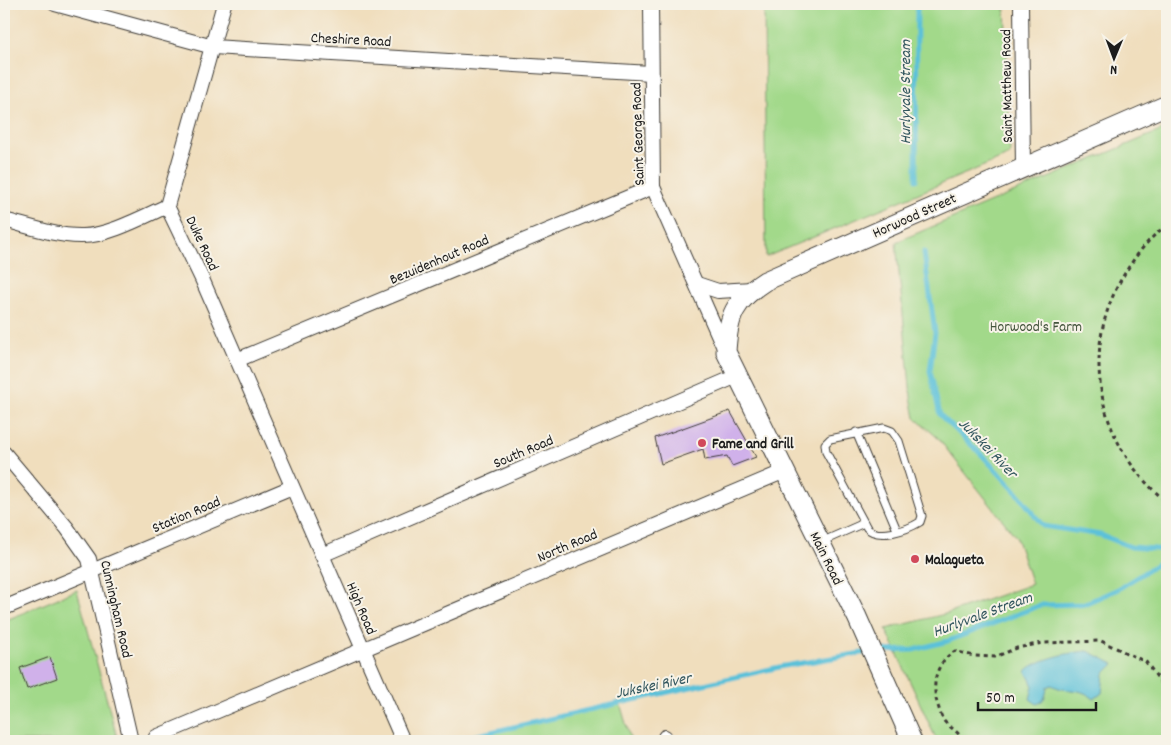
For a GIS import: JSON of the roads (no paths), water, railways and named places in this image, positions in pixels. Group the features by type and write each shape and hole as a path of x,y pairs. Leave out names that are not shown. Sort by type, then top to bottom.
{"main road":[{"name":"Horwood Street","path":"726,352 730,317 739,301 752,289 765,281 1167,105"},
{"path":"726,352 738,376"},
{"name":"Main Road","path":"738,376 857,617 912,741"}],"street":[{"name":"Cheshire Road","path":"55,4 213,46 651,73"},
{"name":"Duke Road","path":"224,4 167,206 292,487"},
{"name":"Saint George Road","path":"652,4 653,187 726,352"},
{"name":"Saint Matthew Road","path":"1021,4 1023,168"},
{"name":"Bezuidenhout Road","path":"237,360 653,187"},
{"path":"4,220 68,235 81,236 104,232 167,206"},
{"path":"697,284 718,291 752,289"},
{"name":"South Road","path":"322,555 738,376"},
{"name":"Cunningham Road","path":"4,453 83,548 93,570 131,741"},
{"name":"North Road","path":"156,736 785,471"},
{"name":"High Road","path":"292,487 403,741"},
{"name":"Station Road","path":"4,608 292,487"}],"lane":[{"path":"884,428 892,431 899,441 922,516 920,522 912,527 878,534 872,533 864,523 826,452 825,444 830,439 856,432 884,428"},
{"path":"856,432 897,530"},
{"path":"820,542 864,523"}],"water":[{"path":"1088,651 1114,664 1104,674 1102,693 1094,699 1082,692 1057,688 1052,685 1047,687 1045,697 1040,703 1037,704 1030,699 1033,686 1026,671 1038,663 1055,657"}],"waterway":[{"name":"Hurlyvale Stream","path":"916,180 917,4"},
{"name":"Jukskei River","path":"924,252 935,333 930,371 940,415 983,456 1019,495 1043,526 1101,535 1131,547 1167,550"},
{"name":"Hurlyvale Stream","path":"876,651 913,650 948,641 1041,605 1084,604 1118,589 1167,558"},
{"name":"Jukskei River","path":"451,741 784,666 868,652"}],"place":[{"name":"Fame and Grill","path":"702,443"},
{"name":"Malagueta","path":"915,559"}],"park label":[{"name":"Horwood's Farm","path":"1036,326"}]}
